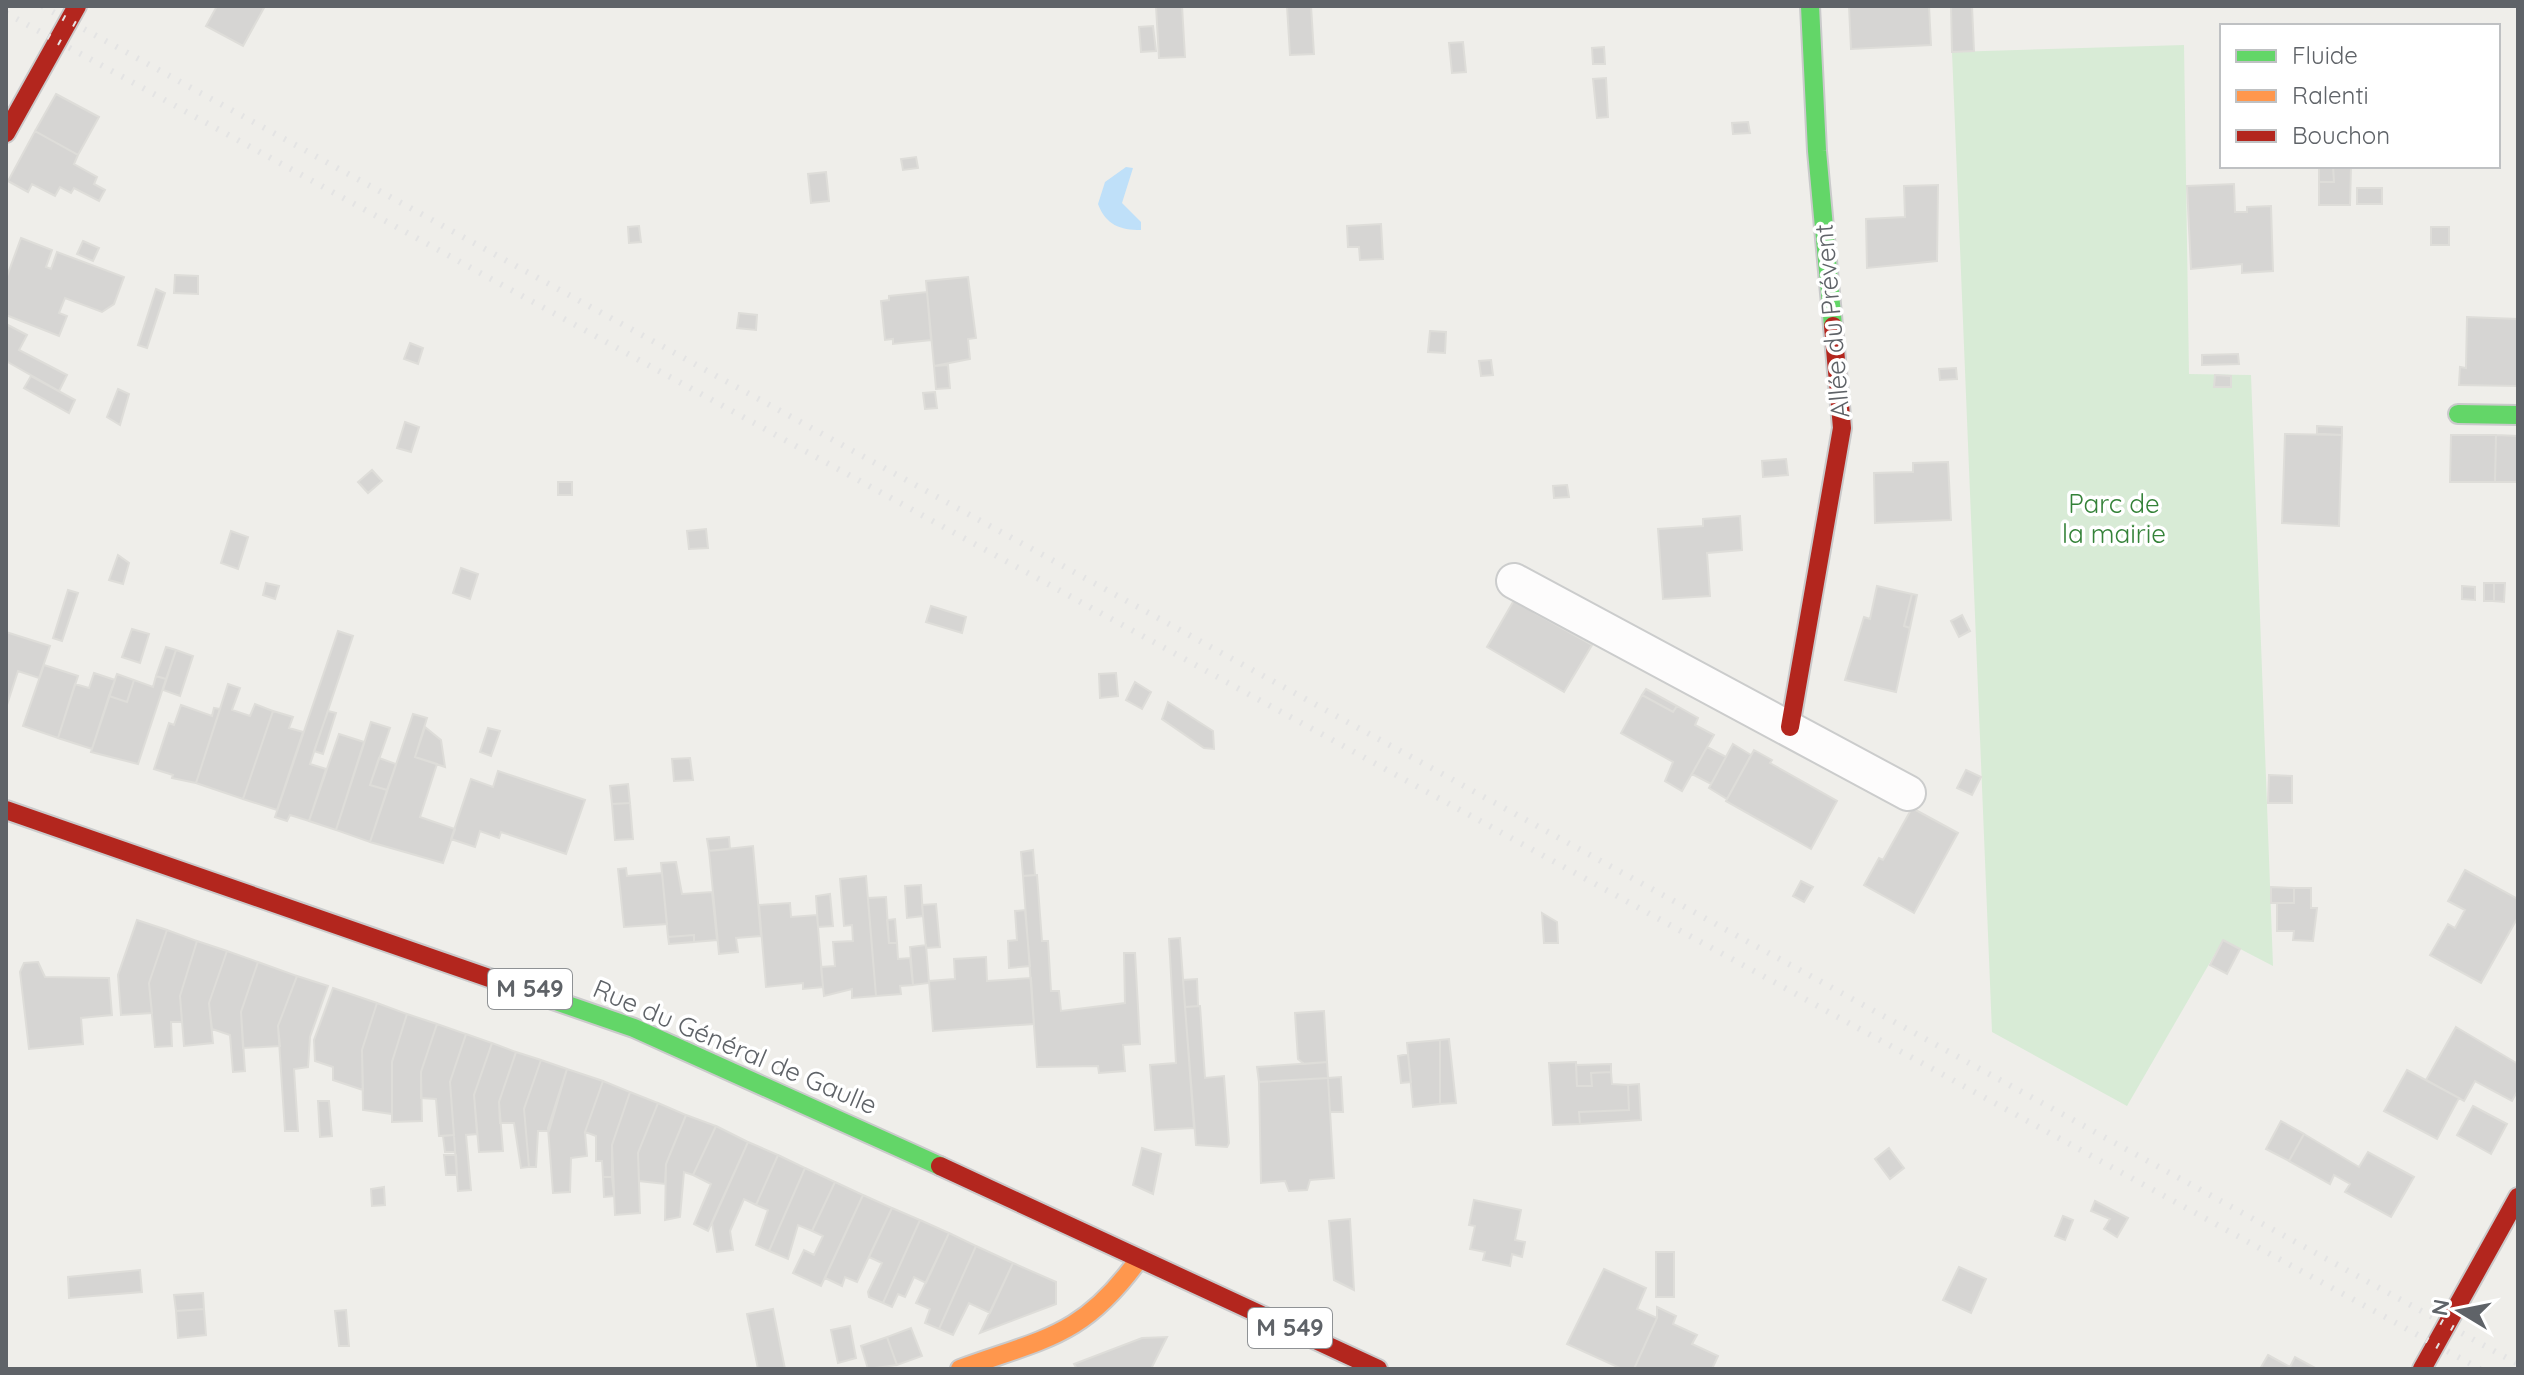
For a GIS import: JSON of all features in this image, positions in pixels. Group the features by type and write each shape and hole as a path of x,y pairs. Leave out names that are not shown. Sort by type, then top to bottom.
{"main road":[{"path":"6,133 77,6"},
{"name":"Allée du Prévent","path":"1790,727 1842,428 1817,151 1810,6"},
{"path":"2458,414 2518,415"},
{"name":"Rue du Général de Gaulle","path":"6,810 634,1028 818,1109 1378,1369"},
{"path":"2422,1369 2518,1197"},
{"path":"960,1369 1072,1326 1091,1315 1106,1303 1139,1259"}],"street":[{"path":"1514,581 1908,793"}],"green space":[{"name":"Parc de la mairie","path":"2184,45 2189,374 2251,375 2273,966 2223,940 2127,1106 1992,1032 1952,52"}],"water":[{"path":"1126,167 1133,168 1122,203 1141,222 1141,230 1115,225 1105,217 1098,204 1105,182"}],"building":[{"path":"217,6 265,6 243,46 206,26"},
{"path":"1156,6 1182,6 1185,57 1159,58"},
{"path":"1287,6 1311,6 1314,54 1290,55"},
{"path":"1849,6 1929,6 1931,45 1851,49"},
{"path":"1951,6 1972,6 1974,51 1952,52"},
{"path":"1153,26 1156,51 1141,52 1139,27"},
{"path":"1463,42 1466,72 1452,73 1449,43"},
{"path":"1604,47 1605,64 1593,64 1592,48"},
{"path":"1606,78 1608,117 1597,118 1593,79"},
{"path":"56,94 99,117 78,155 35,131"},
{"path":"1748,122 1750,133 1733,134 1732,123"},
{"path":"35,131 78,155 74,164 97,177 94,184 105,190 99,201 74,188 71,193 60,187 55,196 32,184 28,192 8,181"},
{"path":"916,157 918,168 903,170 901,159"},
{"path":"2319,168 2333,168 2334,182 2319,182"},
{"path":"2333,168 2351,168 2350,205 2319,205 2319,182 2334,182"},
{"path":"826,172 829,201 811,203 808,174"},
{"path":"2234,184 2235,212 2247,212 2247,207 2271,206 2273,271 2242,273 2242,264 2191,269 2187,186"},
{"path":"1938,185 1937,261 1867,268 1866,219 1905,217 1904,186"},
{"path":"2357,188 2382,188 2382,204 2357,204"},
{"path":"1381,224 1383,259 1360,260 1359,247 1348,247 1347,226"},
{"path":"639,226 641,242 629,243 628,227"},
{"path":"2431,227 2449,227 2449,245 2431,245"},
{"path":"21,238 52,250 46,267 51,269 57,252 124,277 114,304 102,312 65,298 59,313 67,316 59,336 6,315 6,279"},
{"path":"83,241 99,248 93,261 77,254"},
{"path":"175,275 198,276 198,294 174,293"},
{"path":"968,277 976,338 968,339 970,359 934,366 926,281"},
{"path":"156,289 165,293 147,348 138,345"},
{"path":"927,292 931,340 893,344 893,339 885,340 881,301 889,300 889,296"},
{"path":"739,313 757,315 756,330 737,328"},
{"path":"2467,317 2518,319 2518,386 2459,385 2460,367 2466,368"},
{"path":"6,324 27,335 19,350 67,375 59,391 6,361"},
{"path":"1430,331 1446,332 1445,353 1428,352"},
{"path":"410,343 423,348 418,364 404,359"},
{"path":"2238,354 2239,364 2202,365 2202,355"},
{"path":"1491,360 1493,375 1481,376 1479,361"},
{"path":"948,365 950,388 936,389 934,366"},
{"path":"1956,368 1957,379 1940,380 1939,369"},
{"path":"2215,375 2231,376 2231,387 2214,387"},
{"path":"31,376 75,400 69,413 24,388"},
{"path":"118,389 129,394 120,425 107,417"},
{"path":"935,392 937,408 925,409 923,393"},
{"path":"405,422 419,427 411,452 397,448"},
{"path":"2317,426 2342,427 2342,435 2317,434"},
{"path":"2285,434 2342,435 2339,526 2282,523"},
{"path":"2451,435 2496,435 2495,482 2450,482"},
{"path":"2496,435 2518,436 2518,482 2495,482"},
{"path":"1786,459 1788,475 1763,477 1762,461"},
{"path":"1948,462 1951,520 1875,523 1874,473 1913,472 1913,463"},
{"path":"372,470 382,481 368,493 358,482"},
{"path":"558,482 572,482 572,495 558,495"},
{"path":"1567,485 1569,497 1554,498 1553,486"},
{"path":"1740,516 1742,550 1707,553 1710,596 1663,599 1658,529 1703,526 1703,519"},
{"path":"706,529 708,548 689,549 687,531"},
{"path":"231,531 248,537 238,569 221,563"},
{"path":"118,555 129,563 123,584 109,580"},
{"path":"461,568 478,574 470,599 453,593"},
{"path":"266,583 279,586 275,599 263,595"},
{"path":"2484,583 2494,583 2494,601 2484,601"},
{"path":"2494,583 2505,583 2504,602 2494,601"},
{"path":"1877,586 1912,594 1904,626 1910,628 1896,692 1845,680 1864,617 1870,619"},
{"path":"2462,586 2475,587 2475,600 2462,599"},
{"path":"68,590 78,593 62,641 53,638"},
{"path":"1912,594 1917,595 1910,628 1904,626"},
{"path":"1517,595 1538,607 1535,613 1592,645 1564,692 1487,647"},
{"path":"931,606 966,617 962,633 926,622"},
{"path":"1962,615 1970,631 1959,637 1951,621"},
{"path":"132,629 149,634 140,663 122,657"},
{"path":"338,631 353,636 310,764 326,769 309,821 290,815 287,821 275,817"},
{"path":"6,632 50,646 39,678 18,671 6,708"},
{"path":"166,647 176,650 166,679 156,676"},
{"path":"176,650 193,656 180,696 163,690"},
{"path":"44,665 78,676 58,738 23,726"},
{"path":"94,673 115,680 92,749 58,738 75,684 89,688"},
{"path":"1116,673 1118,696 1100,698 1099,674"},
{"path":"117,674 134,680 127,702 109,696"},
{"path":"156,676 166,679 138,764 91,752 109,696 127,702 134,680 153,687"},
{"path":"1135,682 1151,692 1142,709 1126,700"},
{"path":"228,684 240,688 232,710 250,716 255,704 273,711 243,799 196,783"},
{"path":"1646,689 1677,706 1673,712 1642,695"},
{"path":"1642,695 1673,712 1677,706 1698,718 1695,725 1714,735 1682,791 1665,781 1673,762 1621,733"},
{"path":"1168,702 1213,731 1214,749 1204,748 1162,719"},
{"path":"181,705 212,716 214,708 220,709 196,783 172,778 173,775 154,769 169,723 174,725"},
{"path":"273,711 293,717 289,728 303,732 277,810 243,799"},
{"path":"328,711 336,713 323,754 314,751"},
{"path":"413,714 427,718 415,757 437,764 420,817 455,829 443,863 370,842"},
{"path":"371,722 390,728 370,785 387,790 370,842 336,830"},
{"path":"425,727 441,740 445,767 415,757"},
{"path":"488,728 500,731 491,756 480,752"},
{"path":"339,734 364,742 336,830 309,821"},
{"path":"1733,744 1751,755 1727,799 1709,788"},
{"path":"1707,747 1726,757 1711,784 1692,774"},
{"path":"1754,750 1772,760 1770,763 1837,801 1811,849 1726,801"},
{"path":"379,758 396,764 387,790 370,785"},
{"path":"690,758 693,780 674,781 672,759"},
{"path":"1966,770 1981,777 1972,795 1957,788"},
{"path":"498,771 585,800 566,854 501,832 499,838 480,831 475,847 451,839 471,779 493,787"},
{"path":"2269,775 2292,776 2292,803 2268,803"},
{"path":"628,784 630,803 612,804 610,786"},
{"path":"630,803 633,839 615,840 612,804"},
{"path":"1912,808 1958,833 1914,913 1864,885 1879,858 1883,860"},
{"path":"729,837 730,849 709,851 707,839"},
{"path":"753,846 761,936 736,938 738,952 719,954 709,851"},
{"path":"1033,850 1035,875 1023,876 1021,852"},
{"path":"676,862 682,894 712,892 717,940 694,942 694,935 668,937 661,863"},
{"path":"626,868 627,876 662,873 667,924 624,927 618,869"},
{"path":"2465,870 2518,899 2518,917 2481,983 2430,955 2448,924 2455,928 2465,910 2448,901"},
{"path":"1037,875 1042,941 1048,941 1051,991 1059,991 1061,1011 1125,1003 1124,953 1135,953 1140,1044 1123,1045 1125,1071 1099,1073 1098,1066 1037,1067 1023,876"},
{"path":"866,876 876,996 852,998 852,989 824,996 821,967 835,966 833,942 853,941 852,925 844,926 840,879"},
{"path":"1801,881 1813,887 1804,902 1793,896"},
{"path":"921,885 923,916 907,918 905,886"},
{"path":"2271,887 2294,888 2294,903 2271,903"},
{"path":"2294,888 2311,888 2311,908 2317,908 2313,941 2293,940 2294,931 2277,931 2277,903 2294,903"},
{"path":"830,894 833,926 818,927 816,896"},
{"path":"886,897 889,943 897,943 898,959 910,958 913,985 900,986 901,994 876,996 868,898"},
{"path":"790,903 791,917 817,915 823,987 803,989 803,983 766,987 759,905"},
{"path":"936,904 940,947 926,948 922,905"},
{"path":"1025,910 1030,966 1009,968 1008,941 1017,940 1015,911"},
{"path":"1542,913 1557,922 1558,943 1544,943"},
{"path":"895,919 897,943 889,943 887,920"},
{"path":"137,920 167,930 149,983 152,1013 121,1015 118,975"},
{"path":"167,930 197,941 180,996 182,1022 171,1022 172,1046 155,1047 149,983"},
{"path":"694,935 694,942 669,944 668,937"},
{"path":"1180,938 1194,1128 1155,1130 1150,1065 1176,1063 1169,939"},
{"path":"2223,940 2240,949 2227,974 2210,965"},
{"path":"197,941 227,951 209,1003 213,1043 184,1046 180,996"},
{"path":"926,945 929,983 913,985 910,947"},
{"path":"227,951 258,962 241,1012 245,1071 233,1072 230,1035 212,1029 209,1003"},
{"path":"986,957 987,981 1031,978 1034,1024 933,1031 929,981 955,979 954,959"},
{"path":"38,962 45,977 109,978 112,1015 81,1018 83,1044 29,1049 20,972 24,963"},
{"path":"258,962 297,976 278,1026 280,1046 243,1048 241,1012"},
{"path":"297,976 328,986 310,1037 308,1067 294,1069 298,1131 285,1131 278,1026"},
{"path":"1197,979 1198,1006 1185,1007 1183,980"},
{"path":"333,988 377,1003 362,1050 363,1090 333,1080 333,1067 315,1061 314,1040"},
{"path":"377,1003 407,1014 392,1062 392,1114 363,1110 362,1050"},
{"path":"1200,1006 1205,1078 1224,1076 1227,1147 1196,1145 1185,1007"},
{"path":"1324,1011 1327,1062 1304,1064 1298,1059 1295,1013"},
{"path":"407,1014 437,1024 421,1072 422,1121 392,1122 392,1062"},
{"path":"437,1024 466,1034 450,1082 454,1135 439,1136 436,1099 421,1098 421,1072"},
{"path":"2456,1027 2518,1064 2518,1090 2512,1101 2475,1081 2464,1101 2426,1080"},
{"path":"466,1034 492,1043 474,1095 477,1134 466,1135 471,1190 458,1191 450,1082"},
{"path":"1449,1039 1456,1103 1440,1104 1440,1040"},
{"path":"1440,1040 1440,1104 1413,1107 1407,1043"},
{"path":"492,1043 516,1052 499,1102 503,1151 479,1152 474,1095"},
{"path":"516,1052 541,1060 524,1109 529,1167 521,1168 514,1123 500,1123 499,1102"},
{"path":"1408,1054 1411,1082 1401,1083 1398,1056"},
{"path":"541,1060 567,1069 549,1131 538,1131 536,1167 529,1167 524,1109"},
{"path":"1327,1062 1328,1078 1259,1082 1257,1067"},
{"path":"1576,1062 1577,1086 1592,1086 1591,1073 1611,1072 1612,1084 1628,1085 1629,1110 1579,1112 1580,1124 1553,1125 1549,1063"},
{"path":"1611,1064 1611,1072 1591,1073 1592,1086 1577,1086 1576,1065"},
{"path":"567,1069 603,1081 585,1132 587,1156 571,1158 570,1192 553,1193 548,1128"},
{"path":"2407,1070 2459,1098 2437,1139 2384,1111"},
{"path":"1341,1077 1343,1112 1330,1112 1328,1078"},
{"path":"1328,1078 1334,1178 1310,1180 1307,1190 1289,1191 1285,1181 1261,1183 1259,1082"},
{"path":"603,1081 630,1092 612,1145 612,1177 603,1177 602,1161 596,1161 596,1136 585,1132"},
{"path":"1639,1084 1641,1120 1580,1124 1579,1112 1629,1110 1628,1085"},
{"path":"630,1092 658,1103 638,1153 640,1213 615,1215 612,1145"},
{"path":"318,1101 329,1101 332,1136 320,1137"},
{"path":"658,1103 686,1115 666,1164 665,1184 639,1181 638,1153"},
{"path":"2473,1106 2507,1124 2491,1154 2457,1135"},
{"path":"686,1115 716,1126 693,1175 684,1172 680,1217 665,1220 666,1164"},
{"path":"2281,1121 2304,1134 2289,1161 2266,1149"},
{"path":"716,1126 748,1142 708,1231 694,1224 711,1184 693,1175"},
{"path":"2304,1134 2359,1167 2368,1152 2414,1177 2391,1217 2345,1192 2350,1184 2334,1175 2330,1184 2289,1161"},
{"path":"454,1135 455,1152 445,1152 443,1136"},
{"path":"748,1142 778,1155 756,1205 744,1199 730,1231 733,1250 717,1252 712,1223"},
{"path":"1142,1148 1161,1154 1153,1194 1133,1185"},
{"path":"1889,1148 1904,1168 1890,1179 1875,1159"},
{"path":"444,1155 456,1155 457,1175 446,1175"},
{"path":"778,1155 805,1168 769,1251 756,1245 768,1210 756,1205"},
{"path":"805,1168 835,1182 812,1231 798,1225 788,1259 769,1251"},
{"path":"603,1177 612,1177 614,1196 604,1197"},
{"path":"835,1182 863,1195 821,1286 793,1273 804,1250 814,1255 823,1236 812,1231"},
{"path":"384,1187 385,1205 372,1206 371,1189"},
{"path":"863,1195 892,1208 857,1282 845,1277 842,1286 825,1278"},
{"path":"1474,1200 1521,1210 1515,1240 1525,1242 1522,1257 1512,1254 1510,1266 1483,1260 1485,1252 1470,1249 1475,1226 1469,1225"},
{"path":"2095,1201 2128,1218 2117,1237 2104,1229 2110,1219 2091,1211"},
{"path":"892,1208 920,1220 883,1303 869,1297 868,1292 882,1263 869,1257"},
{"path":"2063,1216 2073,1220 2065,1240 2055,1236"},
{"path":"1350,1219 1354,1290 1334,1280 1329,1221"},
{"path":"920,1220 949,1233 926,1283 914,1277 905,1297 898,1294 892,1307 883,1303"},
{"path":"949,1233 976,1246 939,1329 925,1323 930,1309 916,1303"},
{"path":"976,1246 1013,1263 990,1313 969,1303 953,1335 939,1329"},
{"path":"1656,1252 1674,1252 1674,1297 1656,1297"},
{"path":"1013,1263 1056,1282 1056,1304 980,1333"},
{"path":"1959,1267 1986,1279 1971,1313 1943,1300"},
{"path":"1604,1269 1646,1288 1637,1309 1657,1318 1634,1369 1622,1369 1567,1344"},
{"path":"140,1270 142,1292 69,1298 68,1277"},
{"path":"203,1293 204,1309 176,1311 174,1295"},
{"path":"1657,1307 1676,1316 1673,1324 1697,1335 1692,1344 1718,1356 1712,1369 1634,1369 1657,1318"},
{"path":"204,1309 206,1335 178,1338 176,1311"},
{"path":"773,1309 785,1369 758,1369 747,1314"},
{"path":"346,1310 349,1346 339,1346 335,1311"},
{"path":"850,1326 856,1358 838,1363 831,1330"},
{"path":"911,1328 922,1356 897,1365 887,1337"},
{"path":"887,1337 897,1365 868,1369 861,1346"},
{"path":"1167,1337 1151,1369 1077,1369 1074,1364 1142,1338"},
{"path":"2268,1355 2290,1367 2295,1357 2317,1369 2260,1369"}],"railway":[{"path":"42,6 2518,1364"},
{"path":"6,13 2480,1369"}],"traffic: fast":[{"path":"1810,6 1817,151 1833,326"},
{"path":"2458,414 2518,415"},
{"path":"521,989 634,1028 940,1166"}],"traffic: slow":[{"path":"960,1369 1039,1341 1080,1320 1119,1285 1139,1259"}],"traffic: jam":[{"path":"6,133 77,6"},
{"path":"1790,727 1842,428 1833,326"},
{"path":"6,810 521,989"},
{"path":"940,1166 1378,1369"},
{"path":"2422,1369 2518,1197"}]}
